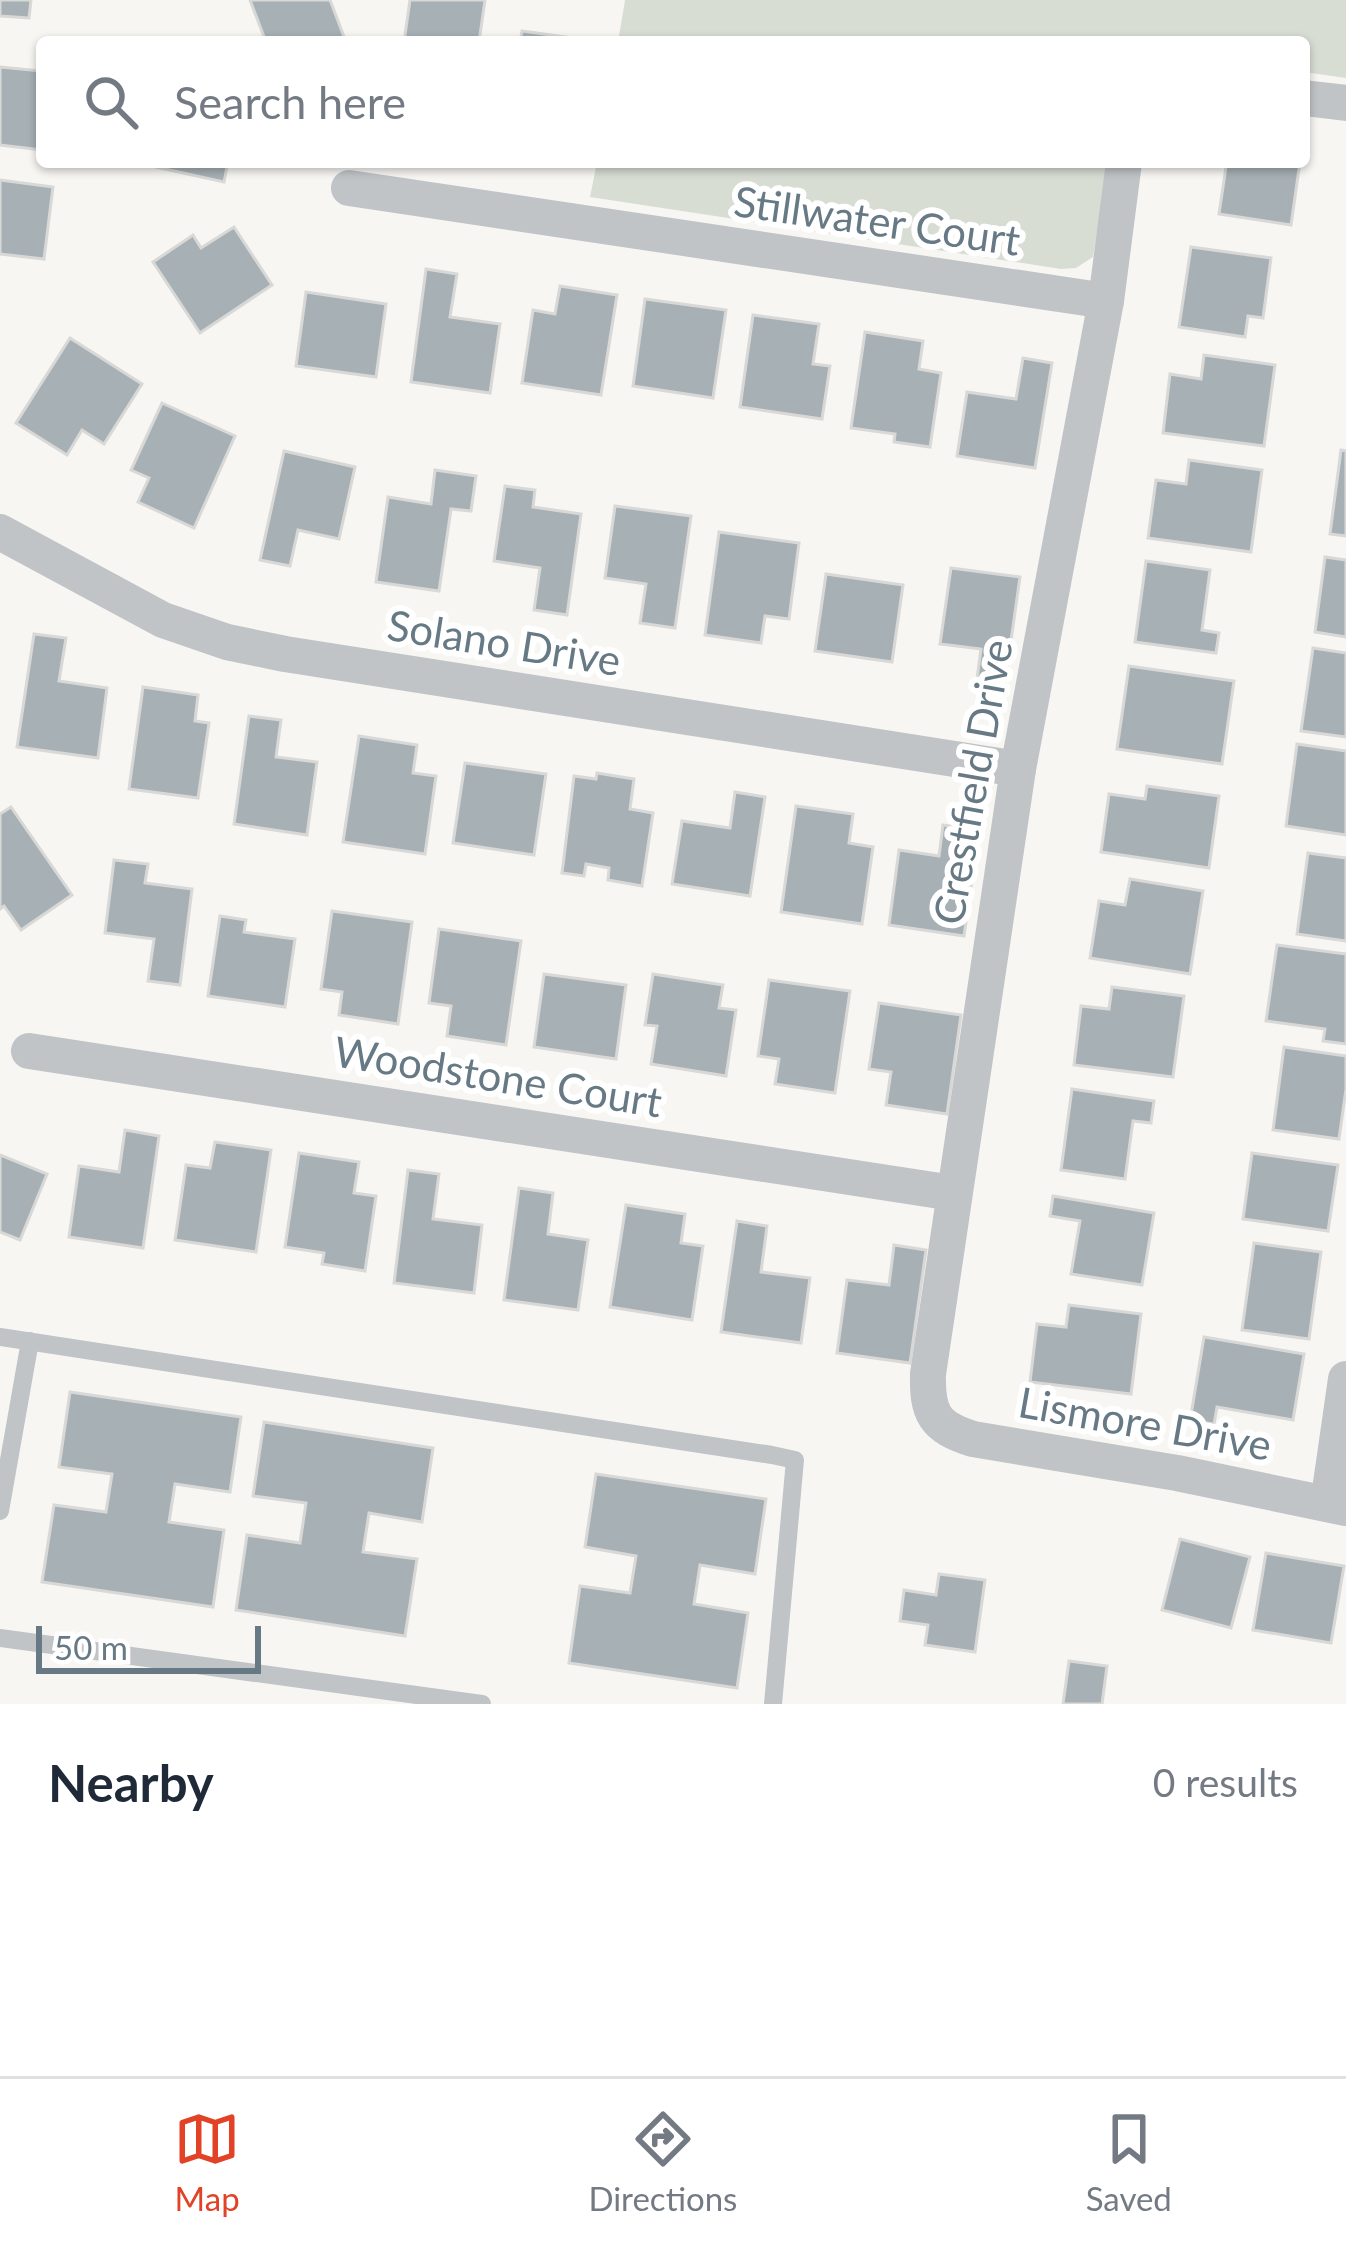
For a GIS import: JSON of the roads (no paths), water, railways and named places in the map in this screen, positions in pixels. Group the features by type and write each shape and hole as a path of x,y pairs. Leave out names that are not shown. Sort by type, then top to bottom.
{"street":[{"path":"1310,99 1346,103"},
{"name":"Crestfield Drive","path":"934,1418 927,1400 928,1374 953,1193 1018,769 1106,301 1123,168"},
{"name":"Stillwater Court","path":"349,188 1106,301"},
{"name":"Solano Drive","path":"0,532 163,620 227,642 1018,769"},
{"name":"Woodstone Court","path":"28,1051 953,1193"},
{"path":"1337,1506 1346,1379"},
{"name":"Lismore Drive","path":"934,1418 951,1433 973,1439 1337,1506"}],"lane":[{"path":"0,1337 795,1460 773,1704"},
{"path":"0,1511 30,1341"},
{"path":"0,1638 482,1704"}]}
